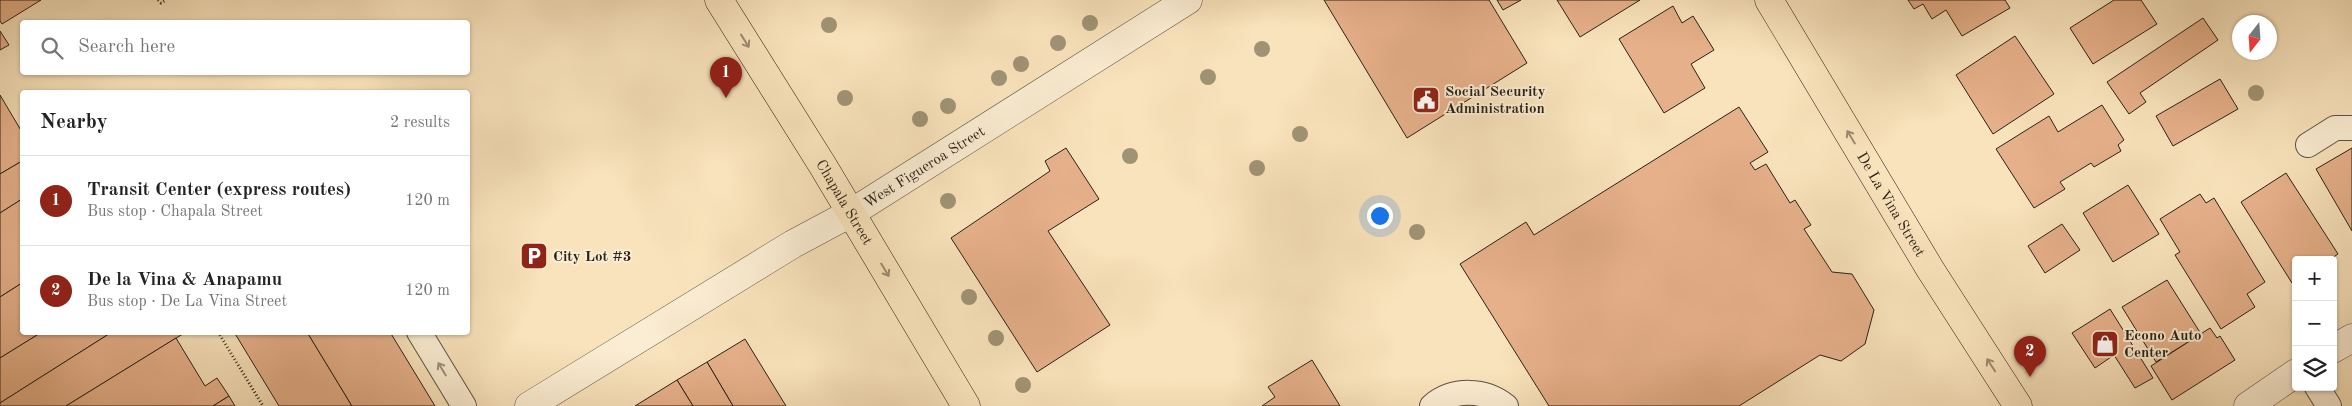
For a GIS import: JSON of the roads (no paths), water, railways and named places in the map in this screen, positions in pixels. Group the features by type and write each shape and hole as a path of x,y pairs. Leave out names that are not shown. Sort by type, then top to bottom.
{"main road":[{"name":"Chapala Street","path":"719,0 851,213 966,406"},
{"name":"De La Vina Street","path":"1769,0 1930,269 2018,406"}],"street":[{"name":"West Figueroa Street","path":"529,406 794,244 851,213 1188,0"},
{"path":"2337,347 2352,338"},
{"path":"2248,406 2292,376"}],"lane":[{"path":"2308,145 2335,128 2352,128"},
{"path":"421,335 464,406"},
{"path":"1432,406 1464,391 1496,398 1506,406"},
{"path":"2319,391 2328,406"}],"place":[{"name":"Transit Center (express routes)","path":"726,98"},
{"name":"Social Security Administration","path":"1426,100"},
{"name":"City Lot #3","path":"534,256"},
{"name":"Econo Auto Center","path":"2105,344"},
{"name":"De la Vina & Anapamu","path":"2030,377"}]}
